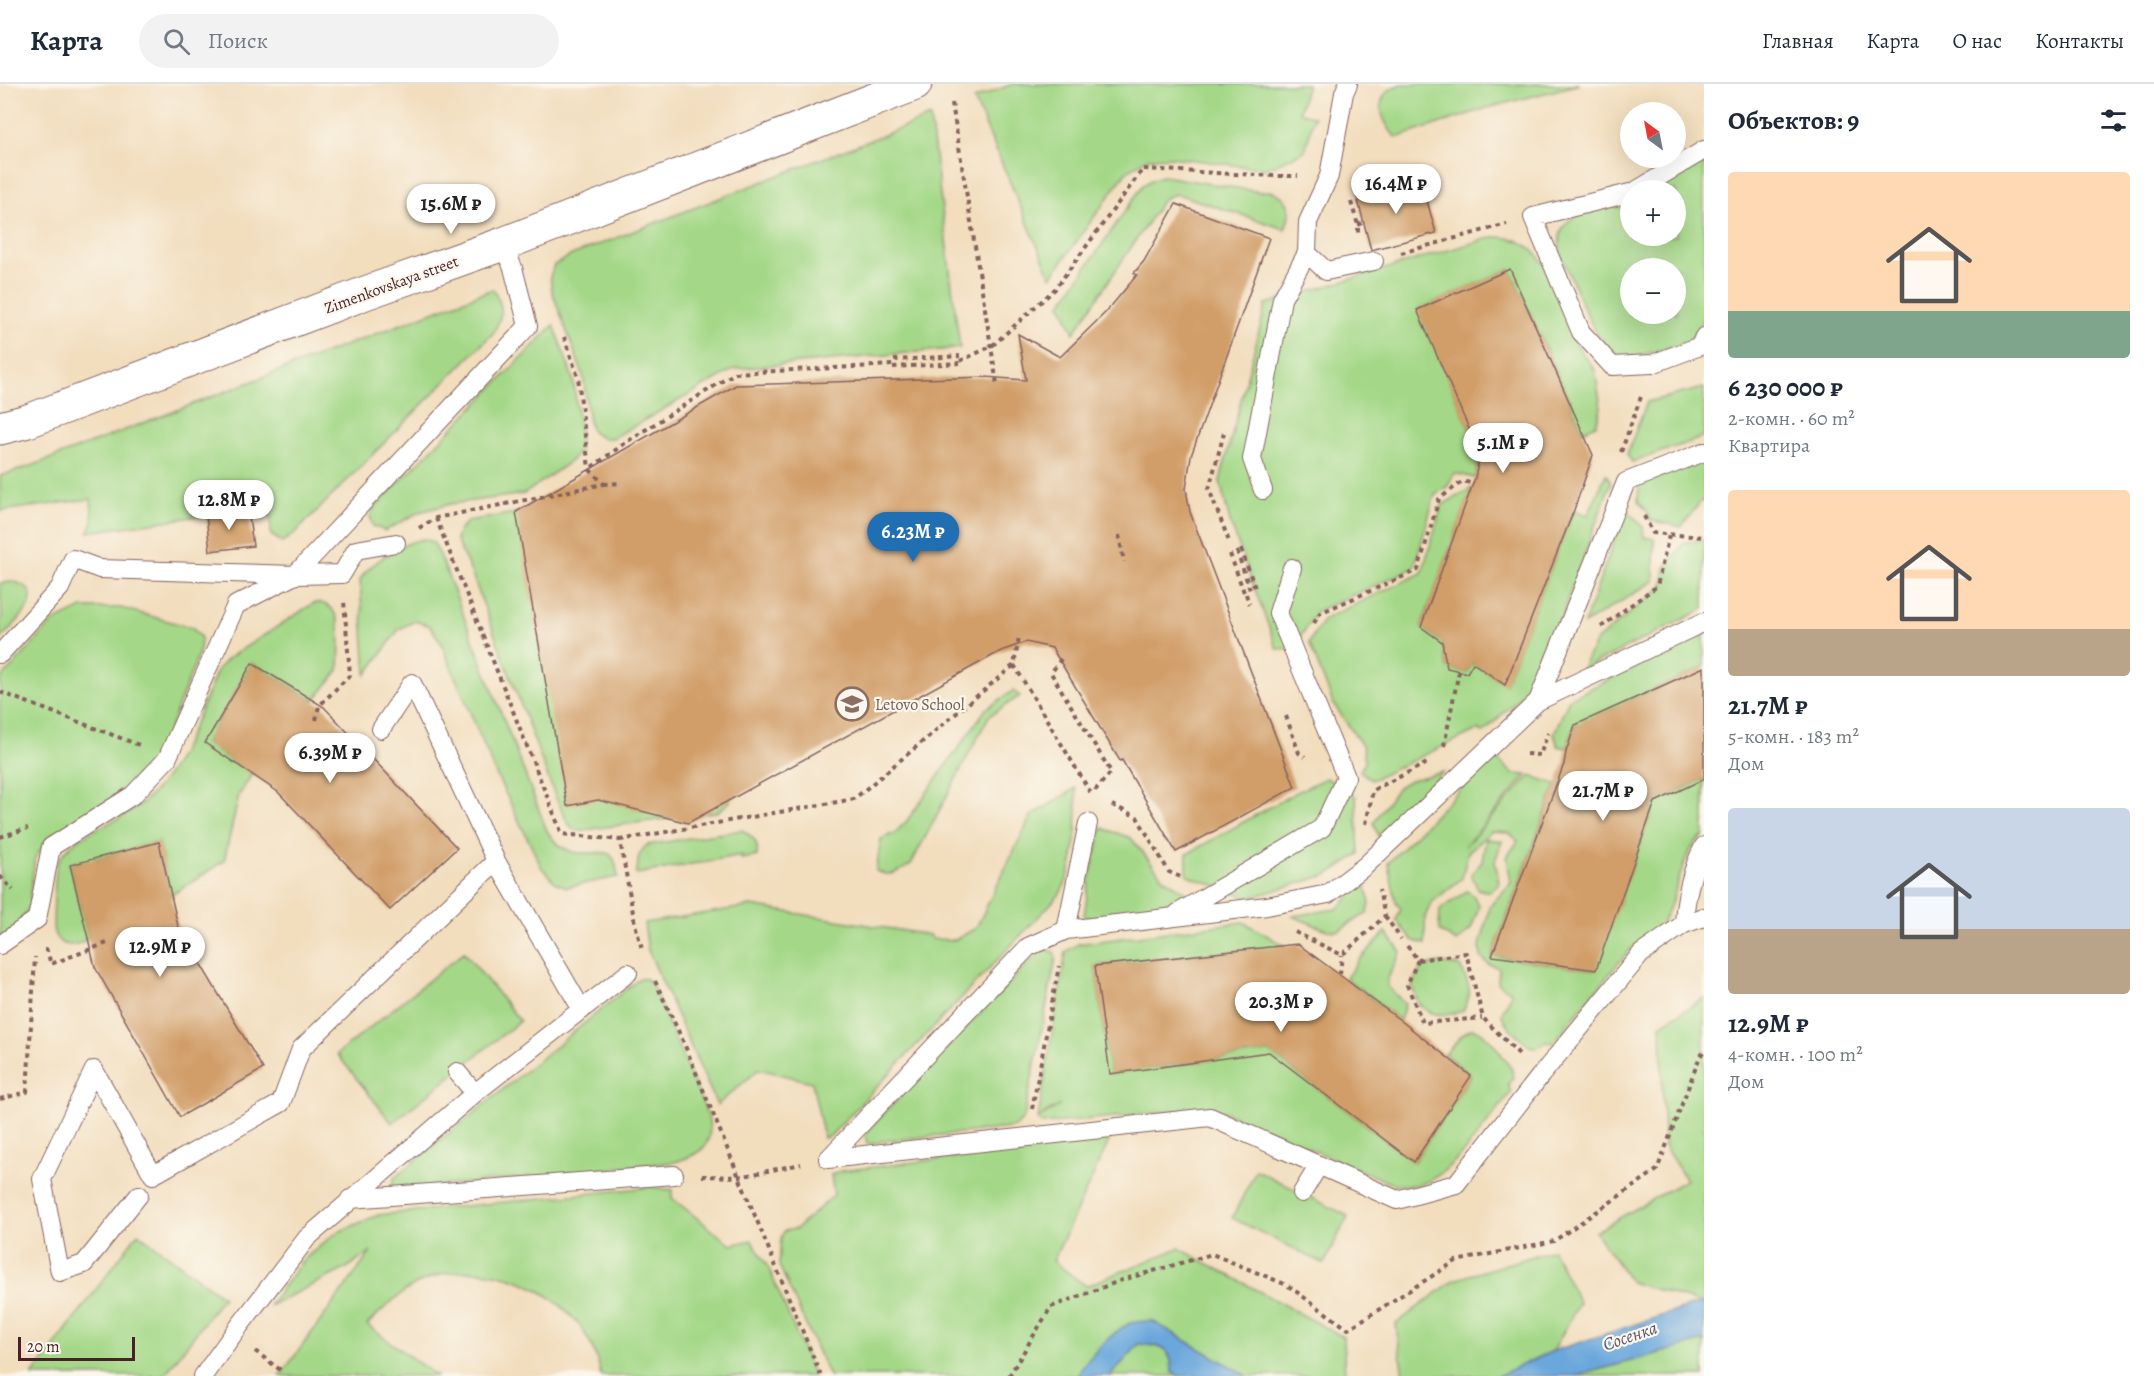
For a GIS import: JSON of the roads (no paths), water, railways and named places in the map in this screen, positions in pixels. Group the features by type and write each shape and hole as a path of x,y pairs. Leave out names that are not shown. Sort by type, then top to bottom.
{"street":[{"name":"Zimenkovskaya street","path":"0,428 28,421 357,296 503,244 915,84"}],"lane":[{"path":"1263,490 1252,459 1282,299 1306,253 1308,222 1329,176 1344,93 1348,84"},
{"path":"1654,180 1704,150"},
{"path":"1620,195 1533,217 1581,332 1612,366 1652,364 1700,346 1704,337"},
{"path":"0,945 37,919 51,847 133,795 167,759 237,605 295,575 528,326 513,268 503,244"},
{"path":"1306,253 1326,271 1374,261"},
{"path":"1538,701 1626,482 1704,452"},
{"path":"0,654 60,588 73,559 100,569 295,575 342,574 356,550 396,543"},
{"path":"1172,918 1241,874 1322,828 1346,777 1278,613 1292,568"},
{"path":"1704,622 1538,701 1365,866 1328,894 1267,906 1066,930 1028,946 828,1158 1210,1117 1397,1200 1456,1184 1641,954 1684,924 1704,917"},
{"path":"381,729 412,683 496,861 582,1010"},
{"path":"1066,930 1088,823"},
{"path":"1684,924 1692,875 1704,846"},
{"path":"139,1196 84,1264 60,1272 42,1179 94,1070 153,1175 280,1102 301,1048 496,861"},
{"path":"203,1376 307,1238 475,1093 628,973"},
{"path":"457,1072 475,1093"},
{"path":"1302,1193 1319,1165"},
{"path":"350,1199 674,1175"}],"water":[{"name":"Сосенка","path":"1704,1302 1704,1341 1576,1376 1498,1376 1553,1351"},
{"path":"1152,1321 1247,1376 1179,1376 1172,1372 1170,1357 1164,1349 1139,1344 1110,1376 1076,1376 1114,1334 1128,1324"}],"place":[{"name":"Letovo School","path":"852,704"}]}
